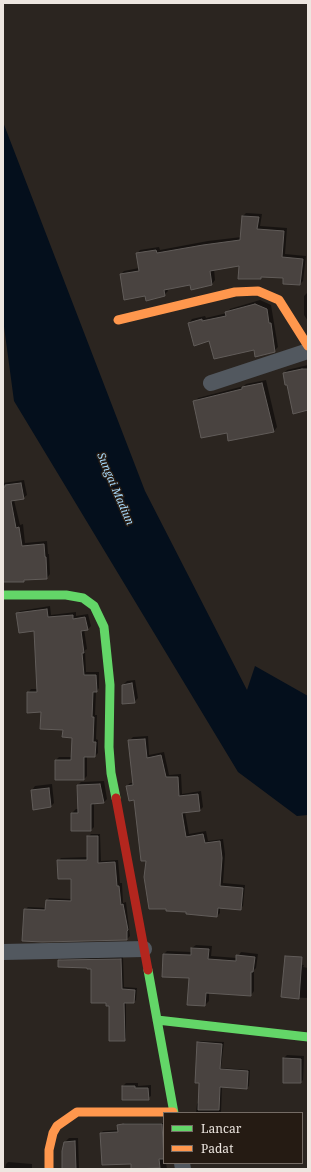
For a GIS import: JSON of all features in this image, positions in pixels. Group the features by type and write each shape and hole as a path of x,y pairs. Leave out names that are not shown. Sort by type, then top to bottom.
{"street":[{"path":"118,320 235,292 258,291 279,300 308,346"},
{"path":"211,383 308,351"},
{"path":"3,595 66,595 83,598 94,606 104,627 110,685 109,747 111,773 174,1112 77,1112 57,1126 53,1133 49,1150 49,1169"},
{"path":"3,952 144,949"},
{"path":"157,1020 308,1037"}],"water":[{"name":"Sungai Madiun","path":"3,122 145,491 247,690 255,666 308,696 308,815 297,816 238,772 14,401 3,319"}],"building":[{"path":"242,216 259,217 257,229 284,231 282,257 303,259 300,285 283,284 283,278 261,277 261,279 238,279 239,266 210,271 212,285 191,290 190,285 164,290 165,296 146,301 145,296 124,300 120,274 139,271 136,253 156,250 157,253 240,240"},
{"path":"255,304 267,309 269,323 271,323 275,352 255,357 254,350 214,359 209,341 194,346 188,323 202,319 202,321 226,316 225,312"},
{"path":"308,369 308,410 293,414 283,373"},
{"path":"262,383 274,432 228,441 227,433 201,438 193,401"},
{"path":"21,483 24,499 11,501 16,528 19,527 22,546 44,544 47,579 24,580 24,582 3,582 3,487 5,487 5,485"},
{"path":"47,609 48,617 73,615 73,619 85,617 88,630 81,631 84,653 82,653 84,675 96,675 97,692 93,692 92,717 94,717 93,742 96,742 95,757 84,757 84,780 55,780 55,760 71,760 72,738 62,737 63,730 40,729 41,712 27,713 27,692 37,692 34,631 19,633 16,613"},
{"path":"132,683 135,703 122,704 122,685"},
{"path":"145,739 147,758 161,755 166,777 178,777 179,796 198,794 200,811 182,813 186,837 203,834 205,843 220,841 222,858 220,886 243,888 241,910 218,908 217,917 186,914 186,912 166,911 166,909 149,909 144,877 146,861 141,861 134,800 129,801 126,786 133,785 128,740"},
{"path":"100,784 104,803 91,804 91,831 71,831 71,813 78,813 77,785"},
{"path":"49,788 51,807 33,810 31,790"},
{"path":"87,836 98,836 98,863 115,862 117,886 119,886 121,905 123,904 128,930 127,940 22,941 24,909 45,910 46,900 71,901 71,879 58,879 57,860 87,860"},
{"path":"191,948 209,949 208,959 236,961 236,955 255,957 253,972 251,972 251,996 206,993 205,1006 187,1005 189,978 162,977 163,954 191,955"},
{"path":"285,956 302,957 299,999 281,997"},
{"path":"121,959 122,989 135,990 134,1003 124,1003 125,1041 109,1041 109,1006 106,1006 106,1003 91,1003 91,969 58,967 58,960"},
{"path":"197,1042 222,1044 220,1069 248,1071 247,1089 220,1087 219,1110 198,1110 199,1083 195,1083"},
{"path":"283,1058 301,1059 301,1083 283,1083"},
{"path":"122,1086 148,1088 149,1100 122,1100"},
{"path":"162,1124 163,1159 159,1159 160,1168 131,1169 131,1164 102,1165 100,1133 118,1132 117,1125"},
{"path":"75,1141 76,1169 62,1169 62,1151 64,1142"}],"traffic: fast":[{"path":"3,595 66,595 83,598 94,606 104,627 110,685 109,747 111,773 116,798"},
{"path":"148,970 174,1112"},
{"path":"157,1020 308,1037"}],"traffic: slow":[{"path":"118,320 235,292 258,291 279,300 308,346"},
{"path":"49,1169 49,1150 53,1133 57,1126 77,1112 173,1112"}],"traffic: jam":[{"path":"116,798 148,970"}]}
